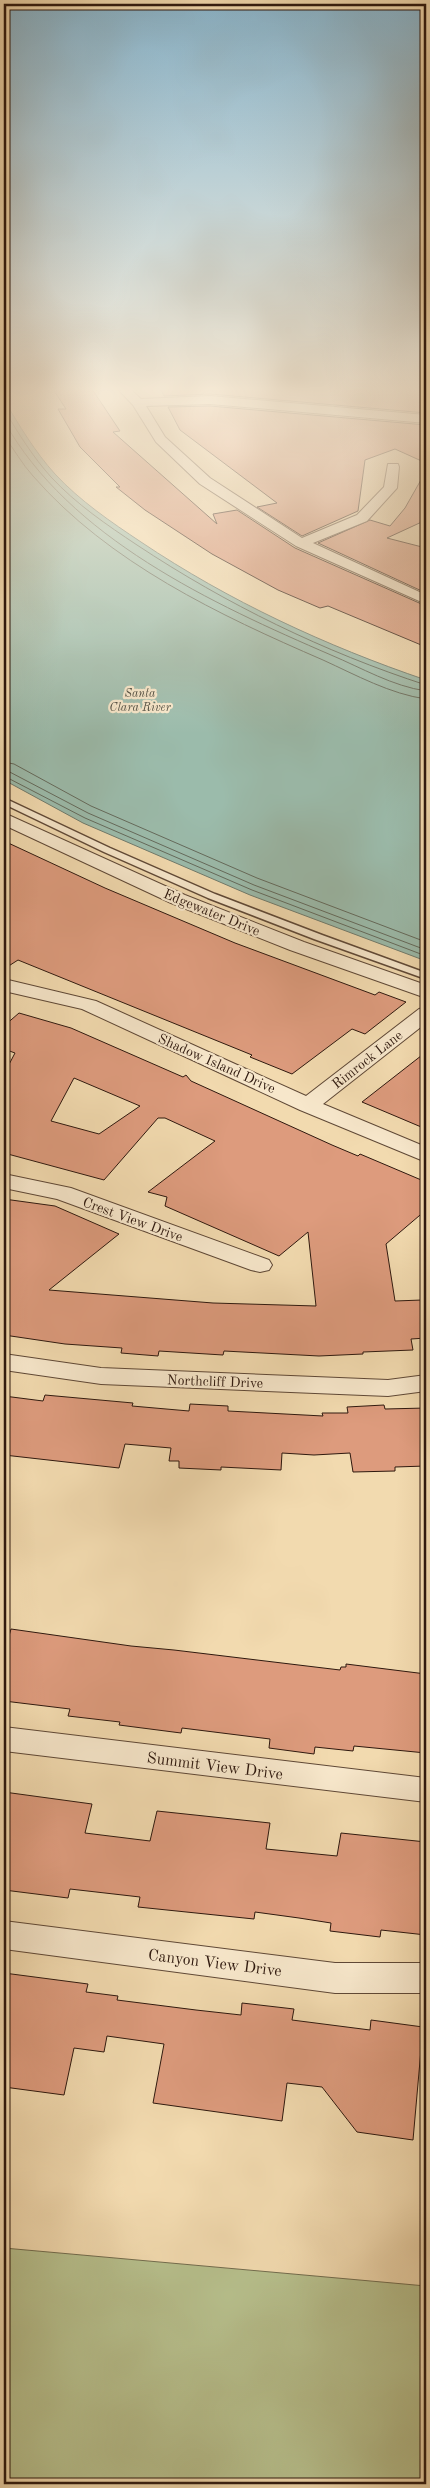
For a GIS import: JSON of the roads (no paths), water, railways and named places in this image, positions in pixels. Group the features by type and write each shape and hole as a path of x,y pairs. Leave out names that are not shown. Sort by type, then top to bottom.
{"street":[{"path":"237,502 301,543 426,600"},
{"path":"301,543 362,518 377,502"},
{"name":"Edgewater Drive","path":"4,818 89,859 178,898 297,946 426,992"},
{"name":"Shadow Island Drive","path":"4,985 15,986 88,1005 308,1105 426,1155"},
{"name":"Rimrock Lane","path":"308,1105 426,1013"},
{"name":"Crest View Drive","path":"4,1181 63,1193 260,1265"},
{"name":"Northcliff Drive","path":"4,1362 101,1376 388,1388 426,1382"},
{"name":"Summit View Drive","path":"4,1739 426,1790"},
{"name":"Canyon View Drive","path":"4,1935 336,1978 426,1978"}],"lane":[{"path":"4,801 128,861 226,903 325,941 426,976"}],"water":[{"name":"Santa Clara River","path":"4,502 85,502 141,542 243,603 315,637 426,680 426,961 250,895 83,823 4,780"}]}
